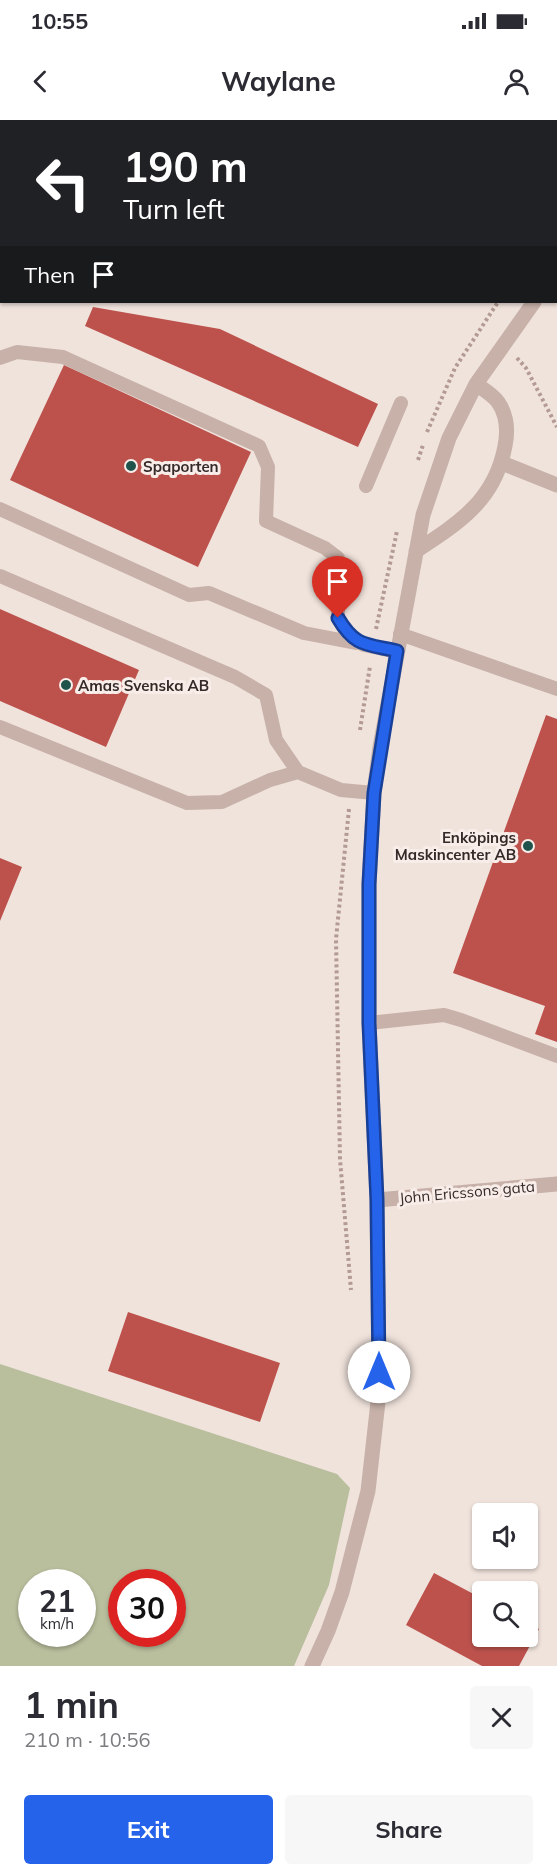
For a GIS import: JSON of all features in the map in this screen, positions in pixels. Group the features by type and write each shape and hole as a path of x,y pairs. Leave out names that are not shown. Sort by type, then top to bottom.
{"street":[{"path":"312,1666 342,1592 368,1491 379,1393 377,1200 369,1023 369,884 374,793 397,651 423,515 449,438 476,384 533,303"},
{"path":"416,551 456,525 488,492 502,463 508,429 497,401 476,384"},
{"path":"502,463 557,485"},
{"name":"John Ericssons gata","path":"377,1200 557,1184"}],"lane":[{"path":"0,358 17,352 63,357 259,446 268,467 266,521 325,548 338,558 338,618 347,634 364,645"},
{"path":"366,486 401,403"},
{"path":"0,509 189,595 209,593 304,633 397,651"},
{"path":"0,576 235,677 266,694 276,740 298,772 341,790 374,793"},
{"path":"400,634 557,689"},
{"path":"0,727 187,803 222,802 270,780 298,772"},
{"path":"369,1023 444,1015 557,1056"}],"path":[{"path":"504,345 526,368 557,427"}],"green space":[{"path":"0,1364 337,1474 350,1488 329,1585 294,1666 0,1666"}],"building":[{"path":"93,307 220,329 378,404 358,447 85,326"},
{"name":"Spaporten","path":"64,365 251,452 198,567 10,480"},
{"name":"Amas Svenska AB","path":"0,609 139,670 106,747 0,701"},
{"name":"Enköpings Maskincenter AB","path":"546,715 557,719 557,1042 535,1034 545,1006 453,973"},
{"path":"0,858 22,867 0,921"},
{"path":"128,1312 280,1363 260,1422 108,1371"},
{"path":"434,1573 472,1593 472,1647 529,1647 519,1666 482,1666 406,1625"}],"place":[{"name":"Spaporten","path":"131,466"},
{"name":"Amas Svenska AB","path":"66,685"},
{"name":"Enköpings Maskincenter AB","path":"528,846"}],"route":[{"path":"338,618 347,634 364,645 397,651 374,793 369,884 369,1023 377,1200 379,1372"}]}
